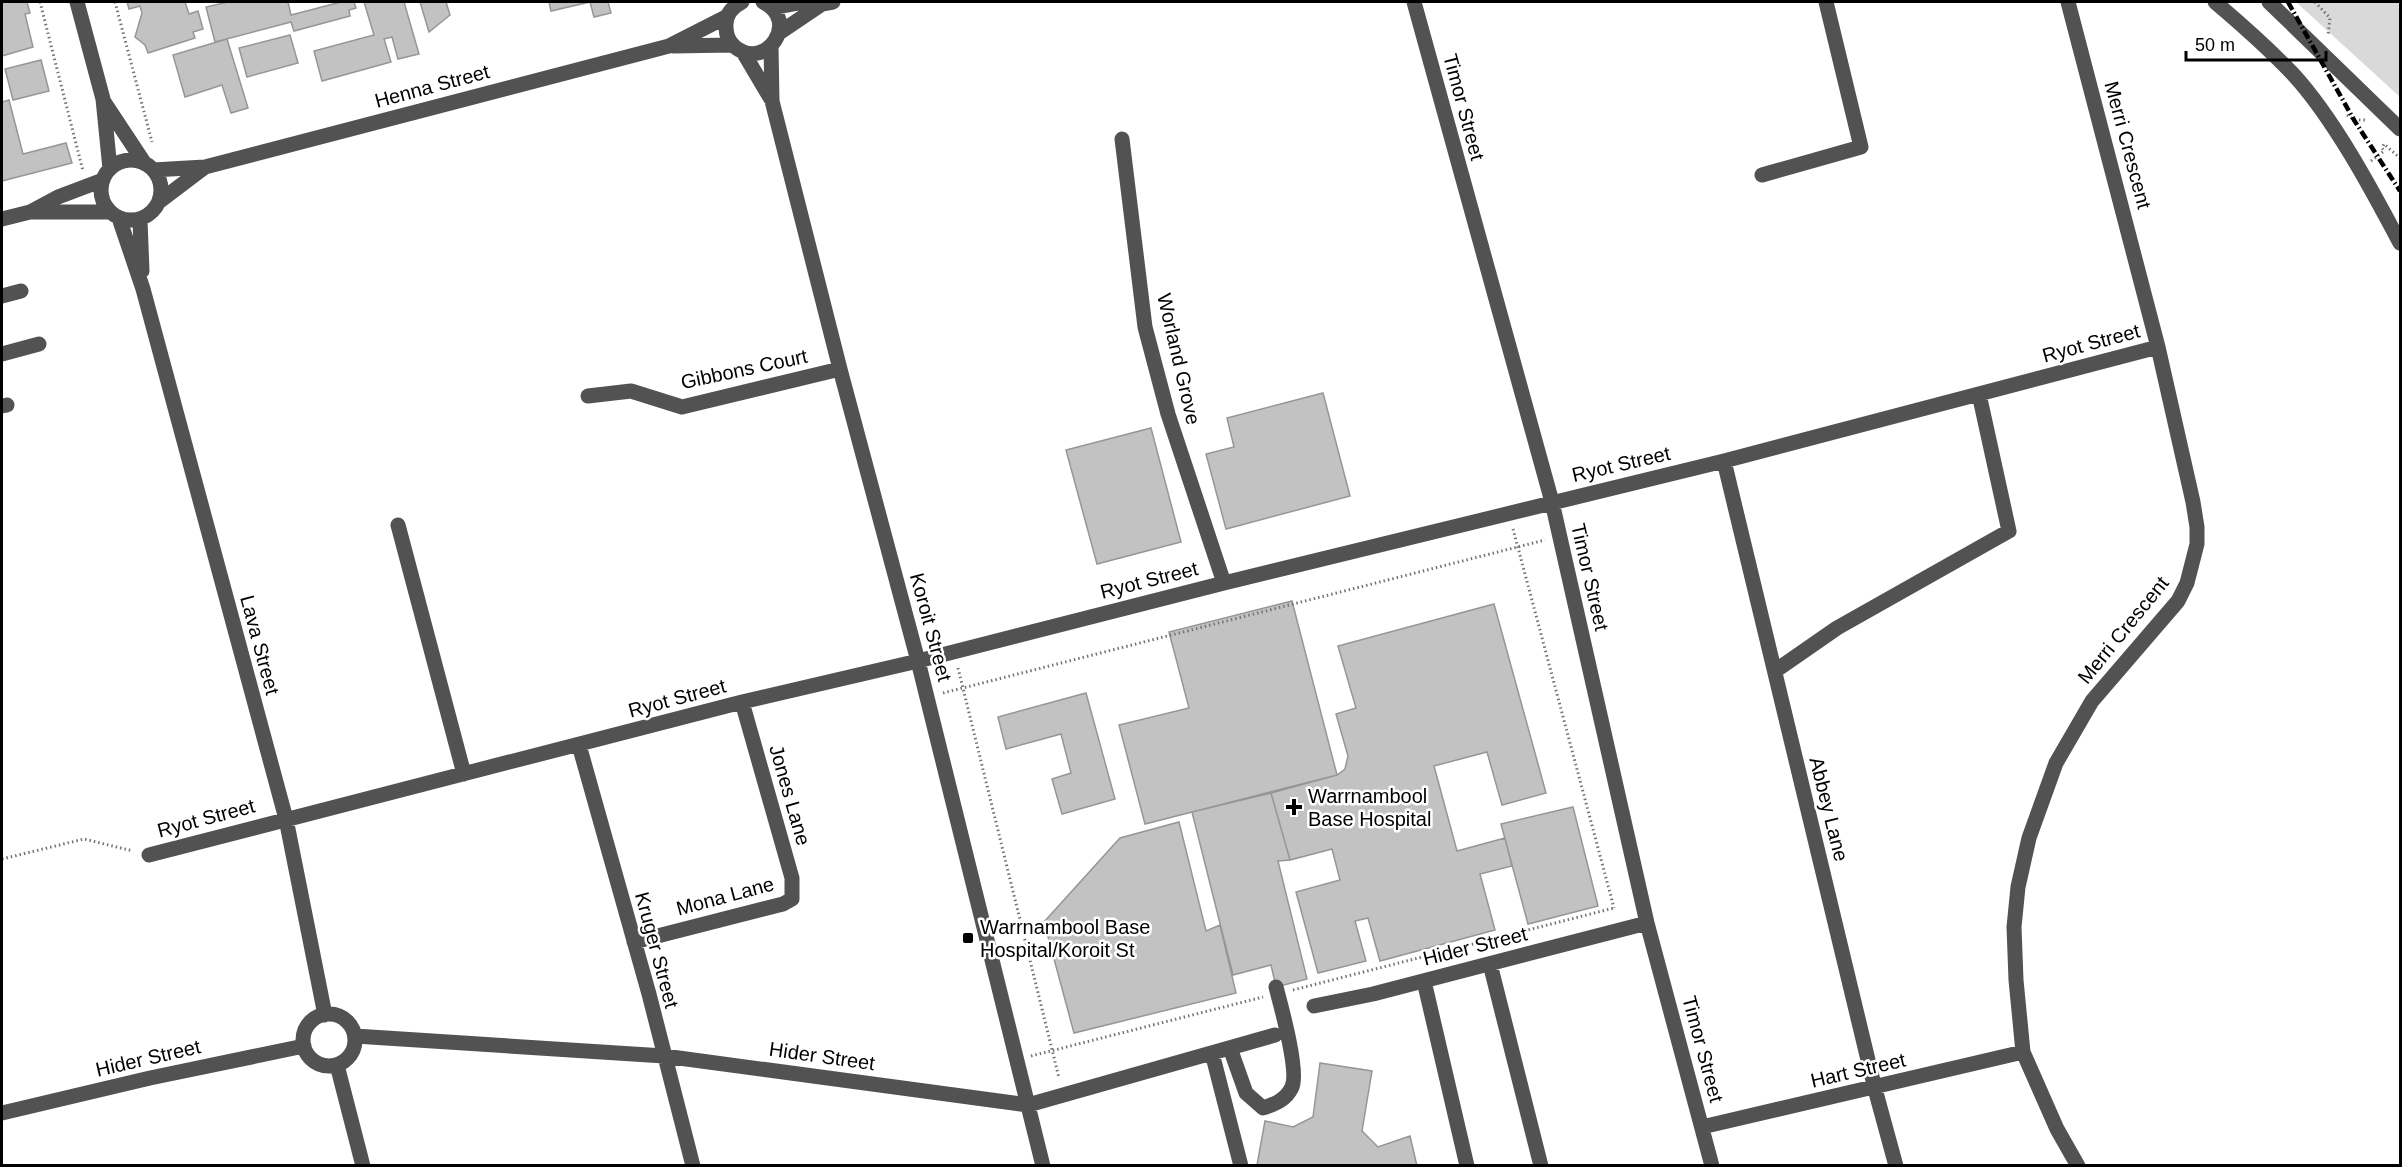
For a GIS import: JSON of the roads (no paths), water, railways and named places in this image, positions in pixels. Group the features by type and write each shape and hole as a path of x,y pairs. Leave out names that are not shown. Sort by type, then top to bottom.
{"street":[{"path":"77,2 103,99 107,174 102,197 114,215"},
{"name":"Timor Street","path":"1414,2 1552,502 1647,923 1712,1166"},
{"path":"1762,174 1862,147 1826,2"},
{"name":"Merri Crescent","path":"2068,2 2158,347 2197,527 2193,564 2178,601 2092,701 2056,763 2042,796 2029,838 2018,887 2014,927 2016,980 2023,1052 2056,1129 2078,1166"},
{"path":"2215,2 2293,74 2315,102 2354,163 2400,243"},
{"path":"2269,2 2400,129"},
{"path":"767,4 827,3"},
{"path":"775,40 827,3"},
{"name":"Koroit Street","path":"767,4 777,15 772,101 840,369 918,661 1043,1166"},
{"path":"734,6 726,31 738,49"},
{"name":"Henna Street","path":"153,168 205,167 669,46 734,6"},
{"name":"Henna Street","path":"669,46 738,49 758,53 775,40"},
{"name":"Koroit Street","path":"738,49 772,101"},
{"path":"30,212 114,215 133,221 155,209 160,201 161,184 153,168 103,99"},
{"name":"Worland Grove","path":"1122,139 1145,327 1168,414 1224,583"},
{"path":"2,219 30,212 58,197 87,186 127,160 153,168"},
{"name":"Henna Street","path":"160,201 205,167"},
{"name":"Lava Street","path":"114,215 143,289 286,819 325,1015"},
{"name":"Lava Street","path":"140,219 143,289"},
{"path":"2,296 21,291"},
{"path":"2,354 39,344"},
{"name":"Ryot Street","path":"150,855 742,702 918,661 1224,583 1724,461 2158,347"},
{"name":"Gibbons Court","path":"588,396 631,391 682,407 840,369"},
{"path":"1774,671 1837,628 2009,531 1979,394"},
{"name":"Abbey Lane","path":"1724,461 1875,1089 1896,1166"},
{"path":"398,525 464,774"},
{"name":"Jones Lane","path":"742,702 792,878 792,899"},
{"name":"Kruger Street","path":"579,745 693,1166"},
{"name":"Mona Lane","path":"634,942 783,904 792,899"},
{"name":"Hider Street","path":"1314,1006 1424,981 1647,923"},
{"path":"1490,964 1541,1166"},
{"path":"1424,981 1467,1166"},
{"path":"1230,1048 1246,1094 1263,1108 1279,1103 1293,1086 1293,1069 1277,990"},
{"path":"325,1015 341,1017 347,1022 355,1036 355,1043 349,1057 337,1065 323,1065 316,1062 304,1046 306,1030 310,1023 325,1015"},
{"name":"Hider Street","path":"355,1036 664,1056 1028,1105 1275,1035"},
{"name":"Hider Street","path":"2,1113 150,1078 304,1046"},
{"name":"Hart Street","path":"1702,1127 1875,1089 2023,1052"},
{"path":"1212,1053 1241,1166"},
{"path":"337,1065 363,1166"}],"railway":[{"path":"2288,2 2354,120 2400,191"}],"place":[{"name":"Warrnambool Base Hospital","path":"1294,807"},
{"name":"Warrnambool Base Hospital/Koroit St","path":"968,938"}]}
